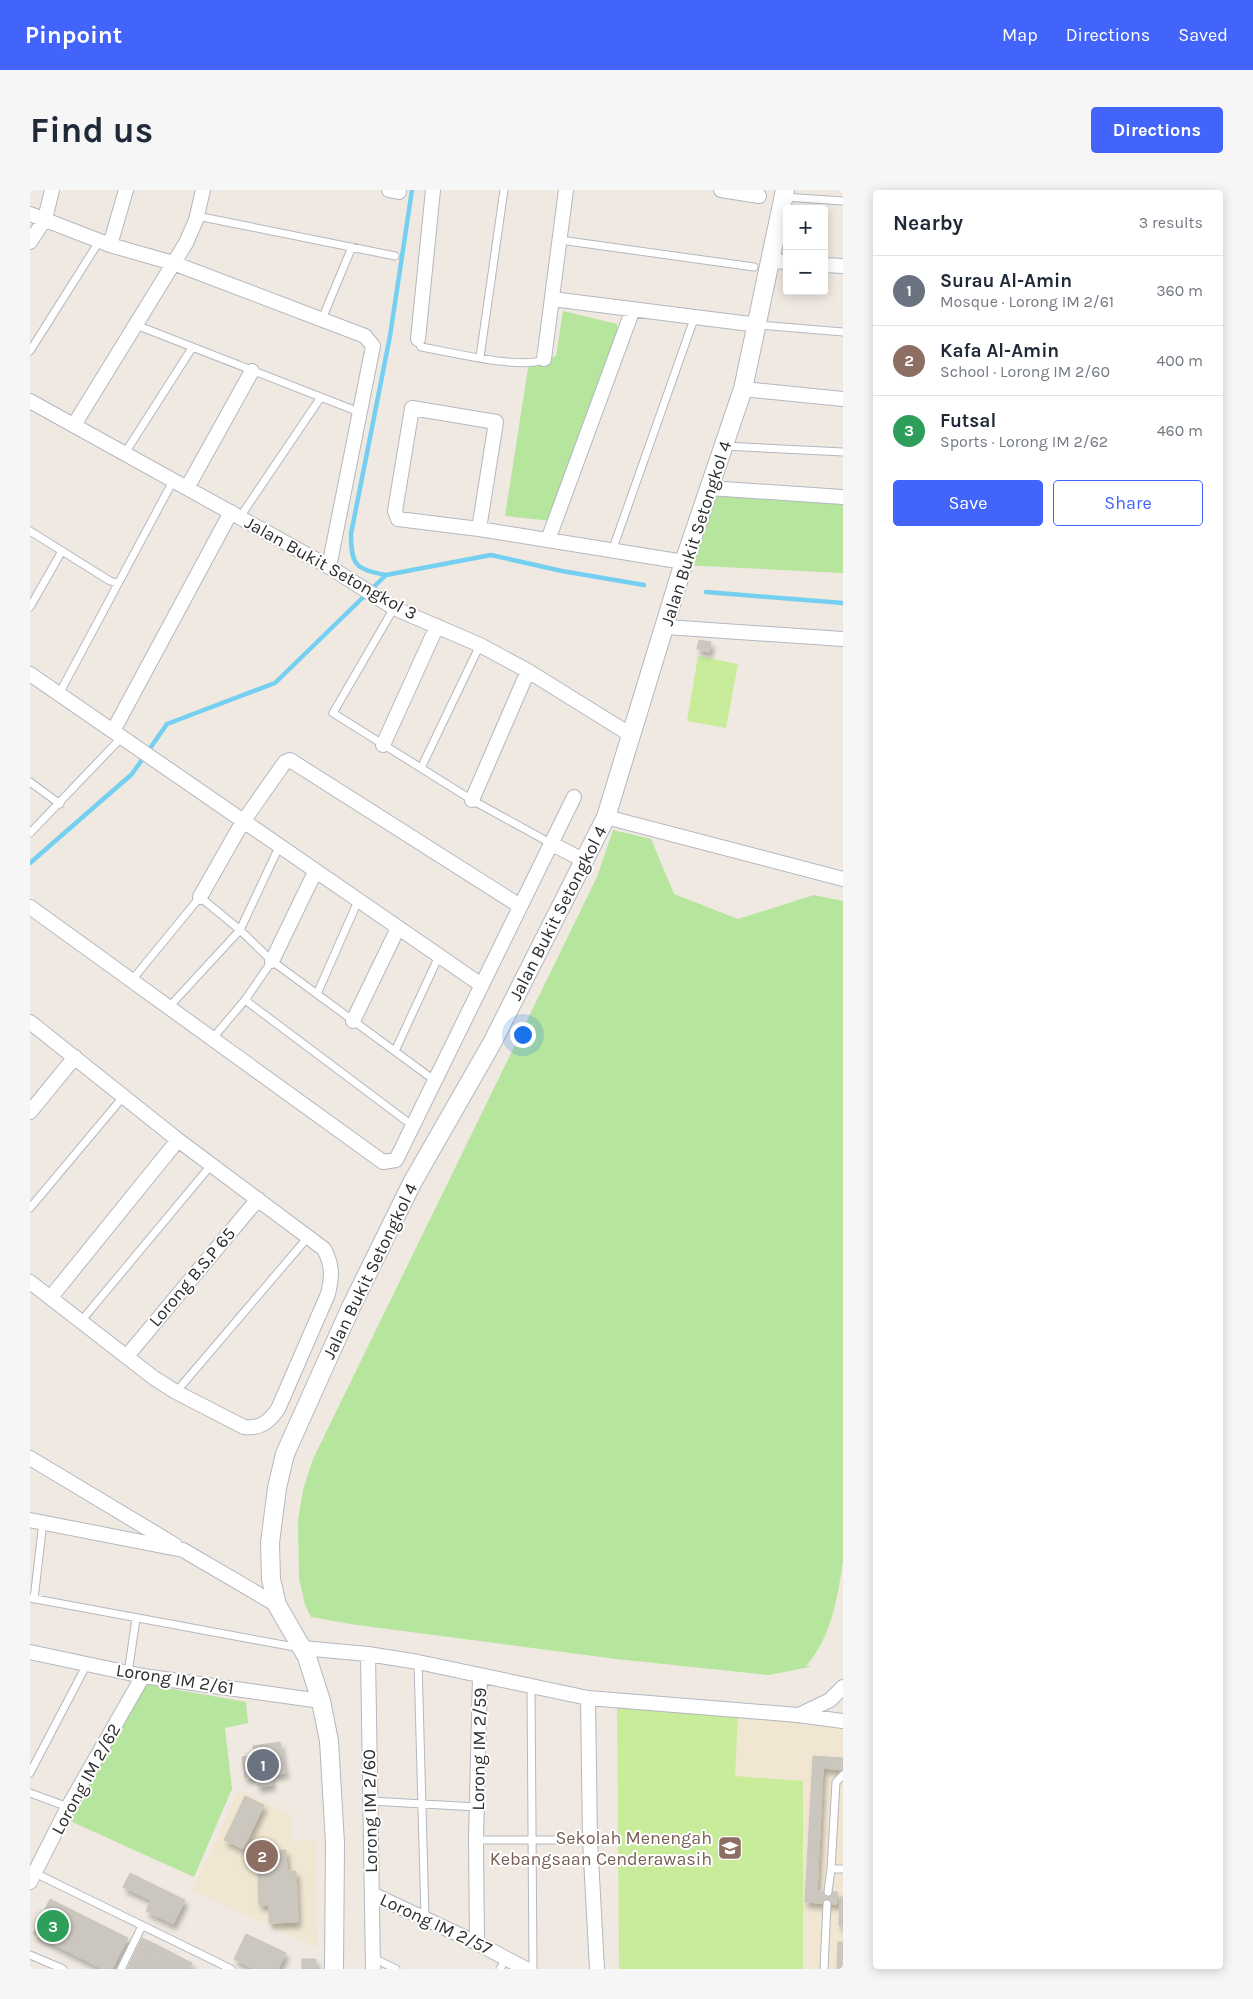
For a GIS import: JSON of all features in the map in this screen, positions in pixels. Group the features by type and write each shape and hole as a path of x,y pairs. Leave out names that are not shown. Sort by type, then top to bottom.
{"street":[{"path":"30,242 45,220 52,190"},
{"path":"105,242 126,190"},
{"path":"74,426 186,243 197,216 204,190"},
{"path":"418,339 433,190"},
{"path":"544,360 566,190"},
{"path":"721,190 759,196"},
{"name":"Jalan Bukit Setongkol 4","path":"334,1969 335,1843 329,1740 321,1701 302,1648 277,1605 271,1579 270,1544 277,1488 284,1454 351,1307 412,1183 492,1042 606,818 666,627 684,562 743,389 758,324 779,262 784,194"},
{"path":"30,214 105,242 173,263 365,336 373,346 330,567"},
{"path":"828,265 843,266"},
{"path":"552,299 758,324"},
{"path":"548,540 633,309"},
{"path":"188,488 252,371"},
{"path":"743,389 843,399"},
{"name":"Jalan Bukit Setongkol 3","path":"30,401 330,567 394,608 480,645 528,670 631,734"},
{"path":"479,529 496,422 412,408 395,515 398,519 479,529 684,562"},
{"path":"709,488 843,497"},
{"path":"120,736 235,514"},
{"path":"383,745 437,626"},
{"path":"666,627 843,639"},
{"path":"472,800 528,670"},
{"path":"30,674 163,764 242,823 480,984"},
{"path":"200,897 242,823 285,762 290,760 520,906"},
{"path":"30,907 383,1162 396,1160 480,984 574,797"},
{"path":"606,818 843,879"},
{"path":"552,844 585,861"},
{"path":"272,961 315,872"},
{"path":"353,1021 398,928"},
{"path":"30,1022 178,1140 324,1249 332,1264 332,1278 328,1294 278,1409 272,1418 256,1428 244,1427 176,1392 154,1378 82,1320 30,1282"},
{"path":"30,1112 75,1057"},
{"path":"51,1297 178,1140"},
{"name":"Lorong B.S.P 65","path":"127,1356 258,1199"},
{"path":"30,1458 277,1605"},
{"path":"36,1521 183,1550"},
{"path":"302,1648 368,1654 418,1662 588,1698 798,1715 843,1721"},
{"name":"Lorong IM 2/61","path":"30,1652 143,1676 321,1701"},
{"name":"Lorong IM 2/60","path":"368,1654 373,1963"},
{"name":"Lorong IM 2/62","path":"32,1877 68,1807 143,1676"},
{"name":"Lorong IM 2/59","path":"477,1943 476,1840 480,1676"},
{"path":"798,1715 830,1700 843,1687"},
{"path":"588,1698 590,1840 597,1969"},
{"name":"Lorong IM 2/57","path":"372,1894 477,1943 503,1964 526,1969"}],"lane":[{"path":"480,357 504,190"},
{"path":"784,194 843,201"},
{"path":"197,216 395,256"},
{"path":"560,240 754,267"},
{"path":"30,351 105,242"},
{"path":"322,319 352,247"},
{"path":"612,551 695,316"},
{"path":"758,324 843,332"},
{"path":"136,325 359,412"},
{"path":"418,339 421,347 480,357 536,364 544,360"},
{"path":"125,453 192,348"},
{"path":"235,514 321,397"},
{"path":"724,446 843,452"},
{"path":"59,694 174,480"},
{"path":"30,531 110,581 117,583"},
{"path":"30,607 62,551"},
{"path":"394,608 333,713 472,800 552,844"},
{"path":"421,768 480,645"},
{"path":"30,834 60,804 120,736"},
{"path":"30,782 60,804"},
{"path":"169,1007 240,930 279,847"},
{"path":"132,980 200,897 240,930 272,961 434,1080"},
{"path":"317,994 358,901"},
{"path":"395,1051 439,956"},
{"path":"212,1039 245,1000 272,961"},
{"path":"245,1000 413,1126"},
{"path":"30,1208 123,1097"},
{"path":"82,1320 212,1164"},
{"path":"176,1392 308,1237"},
{"path":"36,1521 32,1598 136,1619 302,1648"},
{"path":"128,1673 136,1619"},
{"path":"418,1662 425,1918"},
{"path":"30,1773 87,1664"},
{"path":"531,1686 534,1969"},
{"path":"828,1892 836,1782 843,1775"},
{"path":"30,1793 68,1807"},
{"path":"370,1801 477,1807"},
{"path":"476,1840 534,1842 590,1840"},
{"path":"831,1869 843,1869"},
{"path":"32,1877 142,1926 231,1969"},
{"path":"824,1969 827,1904"},
{"path":"121,1969 142,1926"},
{"path":"30,1955 63,1969"},
{"path":"373,1963 396,1969"}],"shaded area":[{"name":"Sekolah Menengah Kebangsaan Cenderawasih","path":"738,1715 805,1720 843,1727 843,1969 619,1969"},
{"path":"239,1790 291,1815 292,1841 315,1841 318,1948 192,1890"}],"green space":[{"path":"563,311 617,324 617,332 551,521 505,516 528,368 556,356"},
{"path":"706,491 843,500 843,573 681,565"},
{"path":"698,656 738,664 726,728 687,721"},
{"path":"613,830 651,839 674,894 738,919 814,895 843,901 843,1562 828,1630 806,1666 811,1666 809,1667 769,1675 616,1659 357,1625 311,1617 305,1605 299,1578 298,1520 303,1490 313,1459 597,877"},
{"path":"145,1684 246,1702 248,1723 225,1728 232,1789 194,1877 70,1821"},
{"name":"Sekolah Menengah Kebangsaan Cenderawasih","path":"617,1700 738,1715 735,1776 803,1781 803,1969 619,1969"}],"building":[{"path":"699,640 711,642 709,652 697,649"},
{"path":"280,1742 285,1773 271,1775 272,1785 258,1787 256,1777 245,1778 242,1757 254,1755 253,1746"},
{"path":"813,1756 843,1758 843,1770 823,1768 817,1891 838,1892 837,1904 805,1902"},
{"path":"245,1796 264,1805 243,1849 224,1840"},
{"path":"286,1850 287,1871 296,1871 298,1922 269,1923 269,1905 259,1905 257,1851"},
{"path":"130,1873 185,1900 173,1924 146,1911 151,1900 123,1887"},
{"path":"840,1897 843,1897 843,1926 839,1926"},
{"path":"50,1899 128,1938 112,1969 103,1969 33,1934"},
{"path":"246,1934 286,1953 278,1969 254,1969 234,1959"},
{"path":"142,1938 155,1944 143,1969 127,1969"},
{"path":"838,1942 843,1942 843,1969 837,1969"},
{"path":"155,1944 167,1950 158,1969 143,1969"},
{"path":"167,1950 180,1957 174,1969 158,1969"},
{"path":"180,1957 192,1963 189,1969 174,1969"},
{"path":"302,1959 316,1959 316,1969 302,1969"}],"waterway":[{"path":"386,575 368,571 357,564 352,553 351,534 390,336 412,190"},
{"path":"30,863 132,774 167,724 275,683 386,575 491,555 562,571 644,585"},
{"path":"706,592 843,603"}],"place":[{"name":"Surau Al-Amin","path":"263,1765"},
{"name":"Sekolah Menengah Kebangsaan Cenderawasih","path":"730,1848"},
{"name":"Kafa Al-Amin","path":"262,1856"},
{"name":"Futsal","path":"53,1926"}]}
